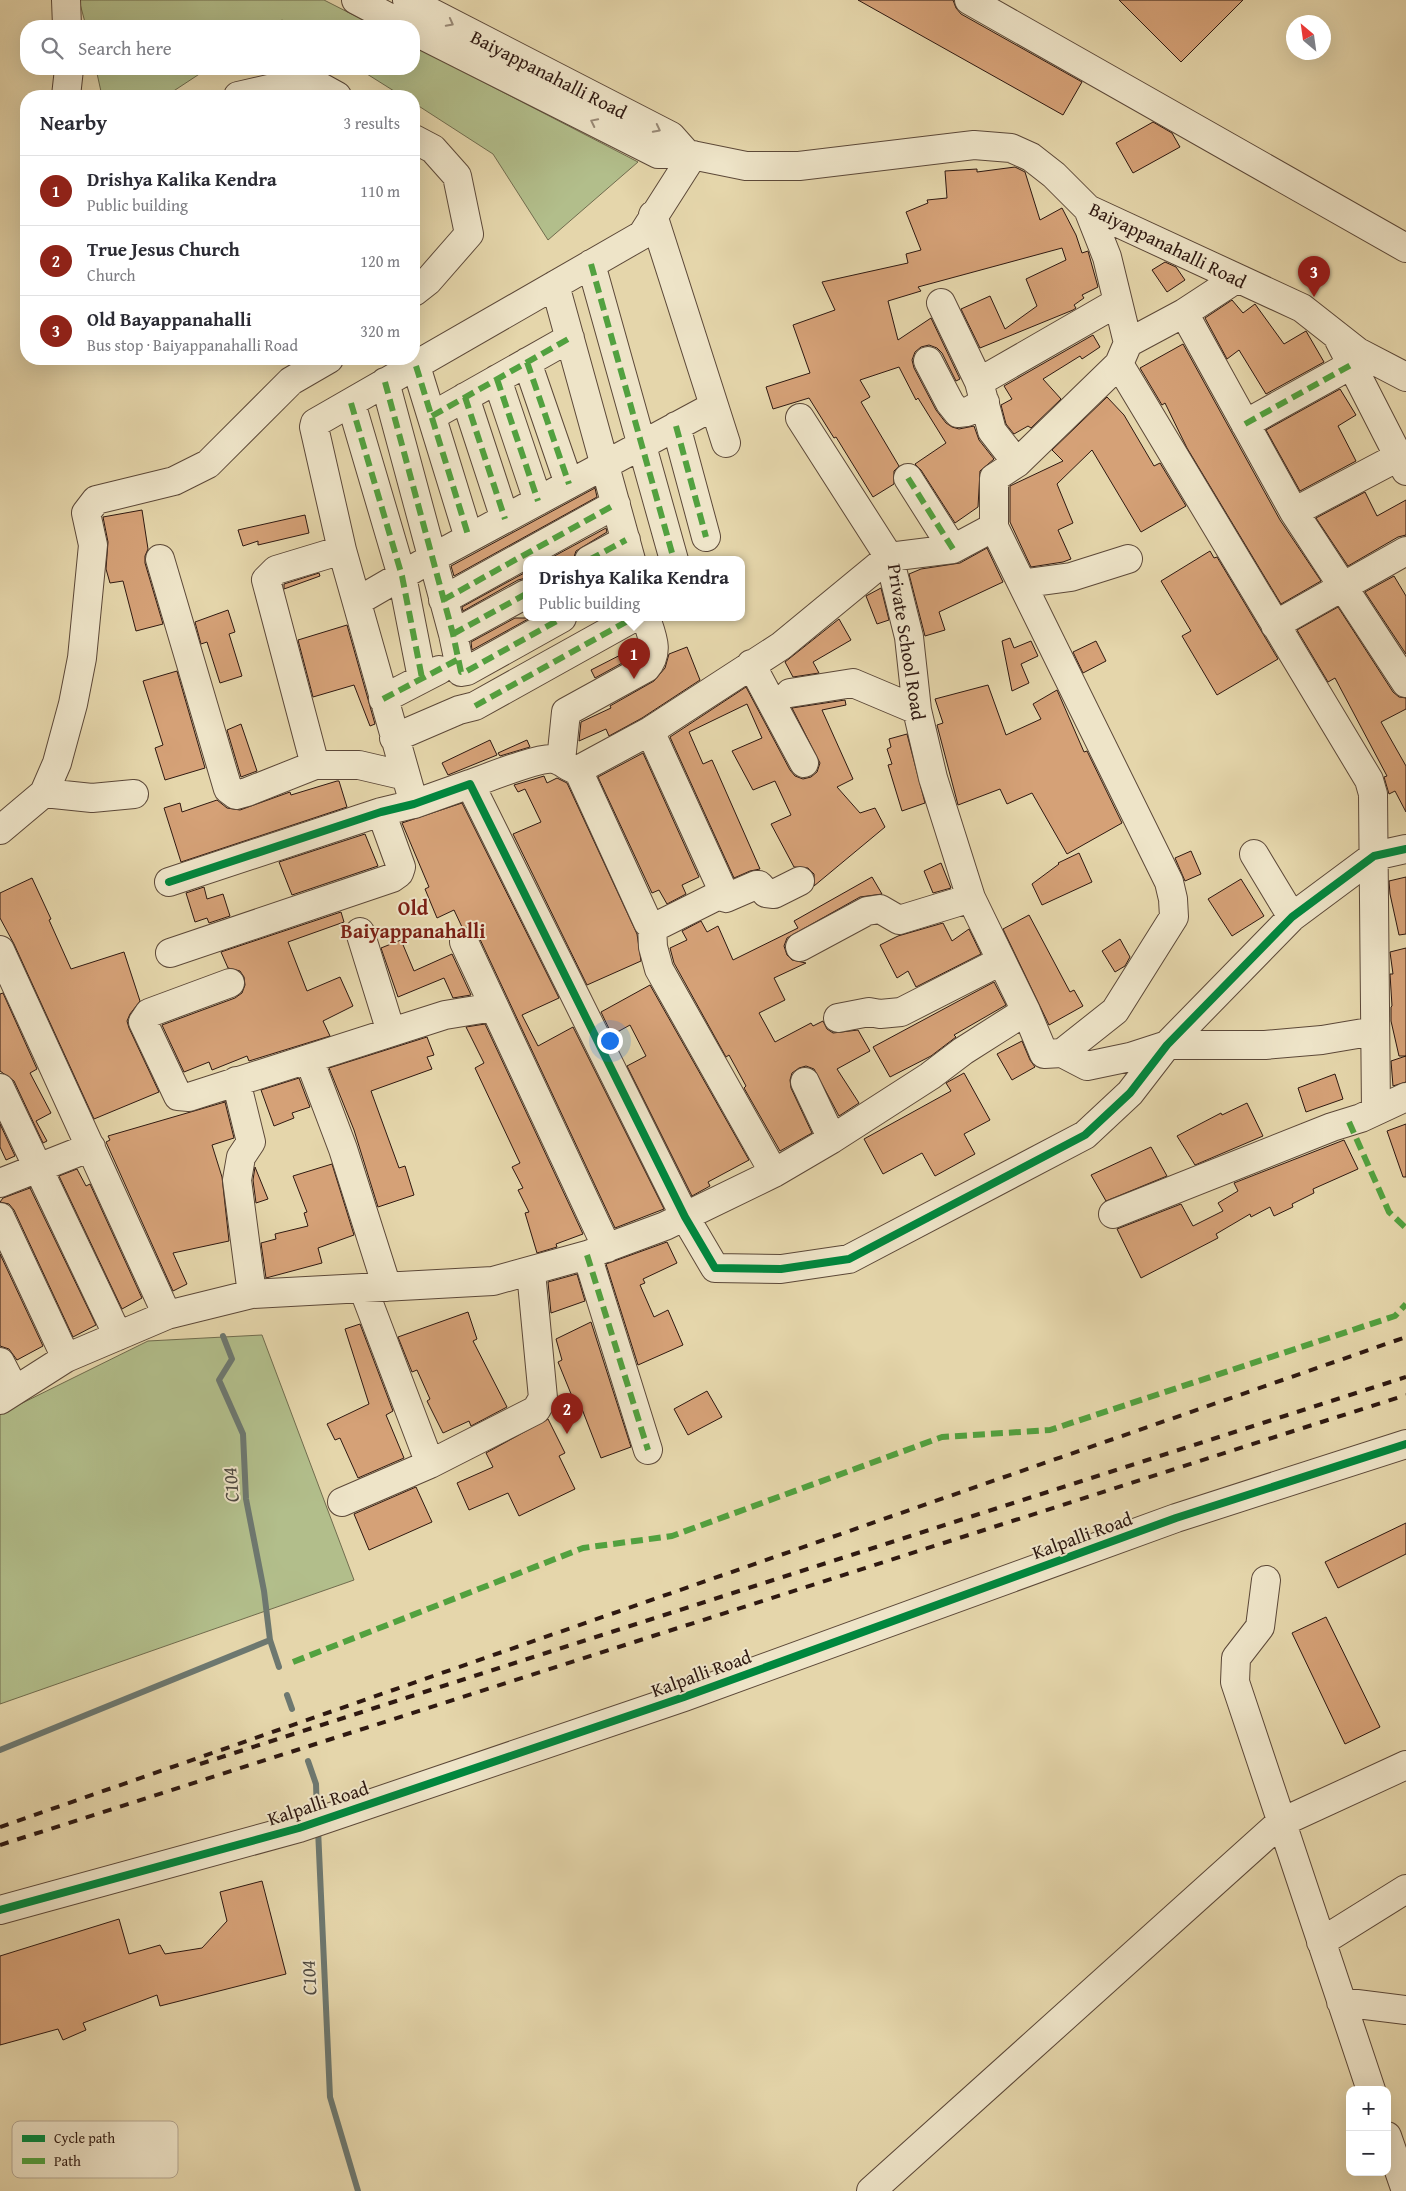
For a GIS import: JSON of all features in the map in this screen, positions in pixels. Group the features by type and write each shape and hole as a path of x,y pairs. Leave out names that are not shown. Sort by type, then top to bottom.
{"street":[{"path":"66,0 67,20"},
{"path":"356,0 394,20"},
{"name":"Baiyappanahalli Road","path":"407,0 671,136 690,155"},
{"path":"969,0 1406,248"},
{"name":"Baiyappanahalli Road","path":"420,34 658,154 690,155 746,166 799,166 974,145 1011,148 1031,157 1054,175 1088,209 1302,308 1358,352 1406,377"},
{"path":"67,90 68,75"},
{"path":"264,90 308,80 326,90"},
{"path":"420,142 433,150 457,176 469,234 428,281 420,287"},
{"path":"420,364 642,235 690,155"},
{"path":"1088,209 1107,256 1118,302 1124,353 1275,625 1369,780 1373,794 1376,1111"},
{"path":"653,215 726,443"},
{"path":"591,264 673,556"},
{"path":"1236,279 1124,353 1017,463 994,478 994,527 1169,882 1173,899 1174,917 1115,1011 1062,1053 1087,1066 1130,1057 1167,1045 1265,1046 1322,1040 1375,1031"},
{"path":"556,285 628,550 605,556"},
{"path":"928,361 950,403 958,413 966,412 982,392 1118,302"},
{"path":"941,303 982,392 992,432 1017,463"},
{"path":"1184,313 1294,512 1406,683"},
{"path":"1294,512 1402,464 1336,334"},
{"path":"432,416 570,338"},
{"path":"527,362 569,484"},
{"path":"1245,424 1351,364"},
{"path":"0,830 44,793 58,763 82,658 92,545 86,513 96,500 174,481 208,464 291,381 319,365"},
{"path":"414,804 342,550 313,431 315,424 350,402 416,366 469,538"},
{"path":"496,379 538,500"},
{"path":"385,382 443,600 460,672 467,671 557,621"},
{"path":"465,397 504,519"},
{"path":"350,402 402,576 422,678"},
{"path":"358,602 432,558 714,406"},
{"path":"169,882 381,812 414,804 547,759 569,766 650,731 781,646 889,557 800,418"},
{"path":"676,426 706,537"},
{"path":"908,478 953,549"},
{"path":"443,600 616,504"},
{"name":"Private School Road","path":"994,527 953,549 889,557 909,637 917,710 933,778 971,898 1026,1011 1044,1054 1062,1053"},
{"path":"315,765 266,580 276,570 342,550"},
{"path":"1275,625 1406,552"},
{"path":"160,559 228,789 236,795 315,765 359,764 406,776"},
{"path":"1024,586 1071,577 1128,559"},
{"path":"383,699 422,678 455,647 523,596"},
{"path":"394,738 459,710 475,706 628,621"},
{"path":"647,621 655,647 653,660 646,668 566,712 569,766 648,923 652,926 658,926 721,894"},
{"path":"751,664 804,763"},
{"path":"790,693 853,683 917,710"},
{"path":"650,731 723,891 721,894"},
{"path":"470,784 685,1217 715,1268 781,1269 849,1259 1085,1135 1130,1093 1167,1045 1292,917 1374,856 1406,849"},
{"path":"44,793 92,798 134,794"},
{"path":"170,954 392,878 399,873 401,867 381,812"},
{"path":"1254,854 1292,917"},
{"path":"721,894 726,898 731,897 756,885 761,887 766,893 774,894 800,881"},
{"path":"800,947 867,911 880,909 899,920 971,898"},
{"path":"652,926 652,947 660,969 774,1172"},
{"path":"360,932 391,1032"},
{"path":"464,942 494,1006 597,1251 648,1450"},
{"path":"0,950 167,1315"},
{"path":"838,1018 870,1012 880,1014 901,1012 1001,961"},
{"path":"230,983 149,1013 143,1022 178,1096 189,1096 445,1015 494,1006"},
{"path":"0,1362 7,1394 66,1358 167,1315 252,1294 493,1281 531,1272 597,1251 685,1217 774,1172 832,1139 930,1076 963,1050 1026,1011"},
{"path":"309,1059 343,1149 375,1288 430,1464"},
{"path":"236,1081 251,1142 240,1157 237,1180 252,1294"},
{"path":"805,1082 832,1139"},
{"path":"0,1088 118,1336"},
{"path":"1113,1214 1376,1111 1406,1097"},
{"path":"0,1183 91,1147"},
{"path":"0,1217 66,1358"},
{"path":"342,1502 430,1464 536,1410 541,1404 543,1398 531,1272"},
{"name":"Kalpalli Road","path":"0,1910 317,1821 684,1697 1176,1518 1406,1444"},
{"path":"1266,1580 1260,1627 1236,1658 1234,1682 1370,2086"},
{"path":"872,2191 1280,1823 1406,1765"},
{"path":"1321,1942 1406,1890"},
{"path":"1341,2002 1406,2010"},
{"path":"1391,2148 1406,2191"}],"green space":[{"path":"79,0 324,0 363,20 282,20 84,20"},
{"path":"420,49 638,162 548,240 493,154 420,107 420,90 392,90 369,75 420,75"},
{"path":"97,75 198,75 175,90 101,90"},
{"path":"262,1335 354,1580 0,1704 0,1414 148,1341"}],"building":[{"path":"858,0 953,0 961,14 1082,82 1063,115"},
{"path":"1119,0 1243,0 1181,62"},
{"path":"1153,122 1172,133 1180,147 1133,173 1116,143"},
{"path":"1015,167 1025,172 1040,220 1062,208 1076,235 1082,253 1088,251 1098,287 1082,295 1084,298 1074,305 1076,308 1073,310 980,348 961,309 990,296 1005,329 1037,306 1026,279 1066,260 1062,248 918,287 921,291 888,301 898,340 931,318 960,379 956,381 942,353 937,348 929,345 921,347 915,352 912,360 914,368 936,410 946,423 959,429 974,426 979,440 994,459 980,471 978,507 955,523 921,470 915,464 946,443 918,398 916,400 899,367 860,380 870,397 861,402 899,466 894,471 894,484 873,497 836,437 834,438 809,398 773,409 766,387 810,373 793,325 835,310 822,282 908,263 906,254 921,250 906,212 928,203 927,200 947,198 945,171 977,169 977,172"},
{"path":"1165,262 1176,267 1185,280 1167,292 1152,270"},
{"path":"1232,300 1243,313 1255,304 1284,344 1306,331 1324,362 1266,394 1239,350 1227,359 1205,318"},
{"path":"1093,335 1100,347 1082,359 1080,356 1043,379 1061,399 1031,428 1028,426 1014,434 1006,424 1001,405 1012,399 1004,386"},
{"path":"1183,344 1280,520 1321,581 1281,604 1187,448 1165,403 1162,405 1140,368"},
{"path":"1340,389 1356,415 1338,426 1356,461 1300,491 1266,430"},
{"path":"1107,397 1124,415 1154,466 1160,463 1186,506 1141,532 1092,450 1057,484 1073,523 1058,530 1071,559 1031,567 1010,522 1010,486 1063,461 1052,450"},
{"path":"595,488 597,497 454,576 451,566"},
{"path":"1365,492 1377,516 1406,500 1406,535 1398,537 1348,566 1316,518"},
{"path":"142,510 148,549 145,563 163,624 136,631 123,581 110,583 106,569 108,542 103,517"},
{"path":"305,515 309,533 258,545 258,541 243,546 238,530"},
{"path":"606,528 607,532 576,551 574,556 554,556"},
{"path":"987,548 1003,582 939,612 945,630 925,636 909,574 921,569 960,563"},
{"path":"1210,551 1214,558 1217,557 1278,659 1217,695 1182,636 1191,631 1161,581"},
{"path":"319,573 320,576 284,589 284,584"},
{"path":"523,574 523,579 463,611 462,607"},
{"path":"1394,576 1406,596 1406,654 1365,592"},
{"path":"881,588 889,620 877,624 866,596"},
{"path":"1338,607 1393,692 1399,697 1406,698 1406,709 1381,722 1406,766 1406,812 1395,791 1389,794 1384,777 1387,776 1335,678 1328,682 1297,630"},
{"path":"228,610 235,632 229,634 242,676 220,683 207,642 201,644 195,622"},
{"path":"515,618 523,618 525,621 472,650 471,642"},
{"path":"839,619 851,640 813,662 819,673 793,677 785,662"},
{"path":"347,625 375,724 370,726 354,685 313,697 298,640"},
{"path":"1010,638 1014,648 1031,641 1038,656 1021,664 1029,683 1012,691 1002,641"},
{"path":"1096,641 1106,661 1083,673 1073,652"},
{"path":"638,646 635,656 595,678 591,670"},
{"path":"687,647 700,680 642,718 609,736 606,729 579,741 581,722 611,708 610,706 654,681 665,668 669,654"},
{"path":"177,671 205,768 165,780 155,748 163,745 143,681"},
{"path":"988,685 1006,735 1041,719 1033,704 1057,690 1084,752 1087,751 1122,823 1067,854 1032,793 1007,804 1000,789 958,805 937,725 943,723 935,699"},
{"path":"746,687 790,770 795,776 803,779 811,777 817,772 820,763 792,708 845,700 846,705 822,710 853,779 837,787 860,813 875,808 885,827 814,886 814,874 808,868 794,867 771,824 791,815 775,781 753,790 732,751 762,738 747,704 689,732 703,764 712,760 760,869 734,878 670,737"},
{"path":"241,724 257,771 241,777 227,730"},
{"path":"907,734 925,803 902,811 888,765 892,764 887,749 891,747 889,739"},
{"path":"490,740 497,755 448,775 442,763"},
{"path":"527,740 530,747 500,756 498,753"},
{"path":"643,753 699,877 682,885 686,894 667,904 659,890 652,893 598,777"},
{"path":"544,776 547,783 557,778 567,783 637,934 641,961 587,985 513,834 541,822 525,789 518,792 514,785"},
{"path":"339,781 347,807 181,862 164,808 180,803 182,812 217,800 227,808 240,810 290,792 291,795"},
{"path":"462,803 559,998 522,1015 538,1046 573,1027 664,1209 615,1228 478,935 473,929 462,927 454,910 437,918 425,889 429,887 402,823"},
{"path":"365,834 378,866 292,895 279,862"},
{"path":"1191,851 1201,874 1185,881 1175,858"},
{"path":"1079,853 1092,882 1042,905 1032,884 1058,863"},
{"path":"941,863 951,888 933,893 924,871"},
{"path":"872,877 882,894 860,897 787,938 784,946 787,955 792,960 806,963 774,978 785,1000 759,1013 775,1042 811,1023 813,1026 823,1021 827,1029 833,1033 858,1030 870,1051 837,1069 859,1103 839,1116 814,1069 806,1066 792,1073 790,1080 791,1088 812,1133 780,1151 744,1088 746,1086 729,1055 726,1057 674,963 670,948 687,940 682,931 701,921 707,932 718,926 733,960 798,928 794,921"},
{"path":"1406,877 1406,934 1399,935 1389,881"},
{"path":"32,878 71,969 124,952 140,1001 127,1021 159,1092 94,1119 14,944 0,918 0,893"},
{"path":"1241,879 1264,916 1232,936 1208,899"},
{"path":"204,887 207,899 223,894 230,916 209,923 207,918 195,922 186,893"},
{"path":"341,912 344,922 288,942 307,991 340,977 353,1006 323,1021 330,1036 249,1061 247,1056 212,1070 209,1062 184,1072 162,1025 235,998 242,993 245,985 244,977 240,971 228,968 221,952"},
{"path":"1029,915 1070,992 1074,990 1083,1006 1049,1025 1003,929"},
{"path":"943,923 952,941 969,929 981,954 916,987 908,971 897,978 880,945 898,936"},
{"path":"1120,939 1130,957 1125,966 1115,972 1102,951"},
{"path":"401,940 414,971 452,954 471,995 453,998 444,978 398,997 381,948"},
{"path":"1406,948 1406,1056 1399,1056 1391,1021 1390,974 1393,974 1390,952"},
{"path":"994,982 1006,1005 954,1035 956,1037 931,1056 890,1077 873,1047"},
{"path":"650,985 749,1160 708,1182 710,1186 692,1196 627,1066 646,1056 630,1025 612,1035 601,1012"},
{"path":"3,993 37,1069 30,1073 51,1113 36,1121 47,1141 43,1143 14,1081 0,1071 0,994"},
{"path":"485,1024 583,1234 556,1244 557,1247 537,1253 525,1213 529,1212 518,1190 523,1188 512,1167 520,1163 475,1068 484,1063 466,1027"},
{"path":"427,1037 434,1055 427,1057 432,1069 371,1091 399,1168 405,1166 414,1195 378,1207 354,1130 329,1068"},
{"path":"1022,1041 1035,1067 1012,1080 997,1054"},
{"path":"1406,1056 1406,1082 1393,1086 1391,1061"},
{"path":"964,1073 990,1120 964,1134 975,1154 935,1176 922,1153 883,1174 864,1139 951,1091 946,1083"},
{"path":"1335,1074 1343,1099 1306,1112 1298,1088"},
{"path":"299,1078 310,1107 292,1113 294,1118 274,1126 261,1090"},
{"path":"225,1102 234,1138 212,1145 222,1177 229,1241 173,1253 187,1284 173,1291 106,1142 110,1140 108,1136"},
{"path":"1247,1103 1263,1136 1195,1165 1177,1136 1221,1113 1222,1115"},
{"path":"0,1124 15,1156 6,1160 0,1147"},
{"path":"1406,1124 1406,1177 1403,1177 1387,1131"},
{"path":"1344,1140 1358,1169 1313,1189 1314,1193 1292,1204 1293,1207 1274,1216 1270,1207 1251,1217 1250,1214 1216,1234 1218,1238 1141,1278 1117,1229 1181,1204 1193,1226 1223,1211 1218,1203 1238,1191 1234,1183"},
{"path":"1151,1147 1167,1176 1106,1201 1091,1175"},
{"path":"332,1164 354,1235 318,1248 322,1263 266,1278 261,1243 276,1239 275,1234 308,1226 304,1213 307,1212 293,1176"},
{"path":"255,1167 268,1199 256,1203 253,1180"},
{"path":"77,1169 86,1186 90,1184 142,1298 122,1309 59,1176"},
{"path":"30,1188 96,1325 73,1337 14,1210 9,1204 0,1202 3,1198"},
{"path":"667,1242 677,1263 643,1279 645,1283 640,1285 654,1317 668,1310 683,1345 638,1365 606,1264"},
{"path":"0,1254 43,1346 17,1360 9,1349 0,1346"},
{"path":"577,1274 585,1301 551,1313 548,1282"},
{"path":"468,1312 477,1339 473,1341 507,1407 471,1426 469,1421 443,1433 427,1401 430,1399 417,1370 412,1372 398,1337"},
{"path":"591,1322 631,1447 601,1458 582,1409 578,1411 558,1362 562,1360 556,1339"},
{"path":"360,1324 393,1411 386,1415 404,1458 358,1478 340,1438 335,1440 327,1424 369,1404 345,1329"},
{"path":"707,1391 722,1417 688,1435 674,1409"},
{"path":"548,1419 565,1453 559,1456 575,1489 519,1516 508,1493 469,1510 457,1483 493,1467 486,1453"},
{"path":"416,1487 432,1522 369,1550 354,1514"},
{"path":"1406,1523 1406,1554 1338,1588 1325,1562"},
{"path":"1326,1617 1380,1727 1345,1744 1292,1633"},
{"path":"262,1881 286,1974 160,2006 157,1995 83,2023 86,2030 63,2040 58,2029 0,2045 0,1956 119,1919 129,1954 160,1945 165,1954 202,1948 227,1921 220,1892"}],"waterway":[{"name":"C104","path":"223,1336 232,1359 219,1380 243,1434 246,1499 264,1591 270,1640"},
{"path":"0,1750 270,1640 279,1667"},
{"name":"C104","path":"287,1695 292,1709"},
{"name":"C104","path":"308,1761 316,1784 317,1814"},
{"name":"C104","path":"318,1829 330,2097 358,2191"}],"railway":[{"path":"0,1827 1406,1337"},
{"path":"200,1764 1406,1377"},
{"path":"0,1845 1406,1395"}],"marked path":[{"path":"591,264 673,556"},
{"path":"432,416 570,338"},
{"path":"527,362 569,484"},
{"path":"1245,424 1351,365"},
{"path":"416,366 469,538"},
{"path":"497,379 538,501"},
{"path":"385,382 453,634 461,672 467,671 557,621"},
{"path":"465,397 505,519"},
{"path":"351,403 402,576 422,678"},
{"path":"676,426 706,537"},
{"path":"908,478 953,549"},
{"path":"443,600 616,504"},
{"path":"596,556 626,540"},
{"path":"453,634 523,596"},
{"path":"475,706 628,621"},
{"path":"383,699 457,660"},
{"path":"1349,1122 1389,1212 1406,1228"},
{"path":"587,1255 648,1450"},
{"path":"293,1662 583,1548 672,1536 942,1437 1050,1430 1395,1316 1406,1304"}],"cycle path":[{"path":"169,882 381,812 414,804 470,784 685,1217 715,1268 781,1269 849,1259 1085,1135 1130,1093 1167,1045 1292,917 1374,856 1406,849"},
{"path":"0,1910 299,1828 684,1697 1176,1518 1406,1444"}],"place":[{"name":"Old Bayappanahalli","path":"1314,297"},
{"name":"Drishya Kalika Kendra","path":"634,679"},
{"name":"True Jesus Church","path":"567,1434"}],"district":[{"name":"Old Baiyappanahalli","path":"413,918"}]}
